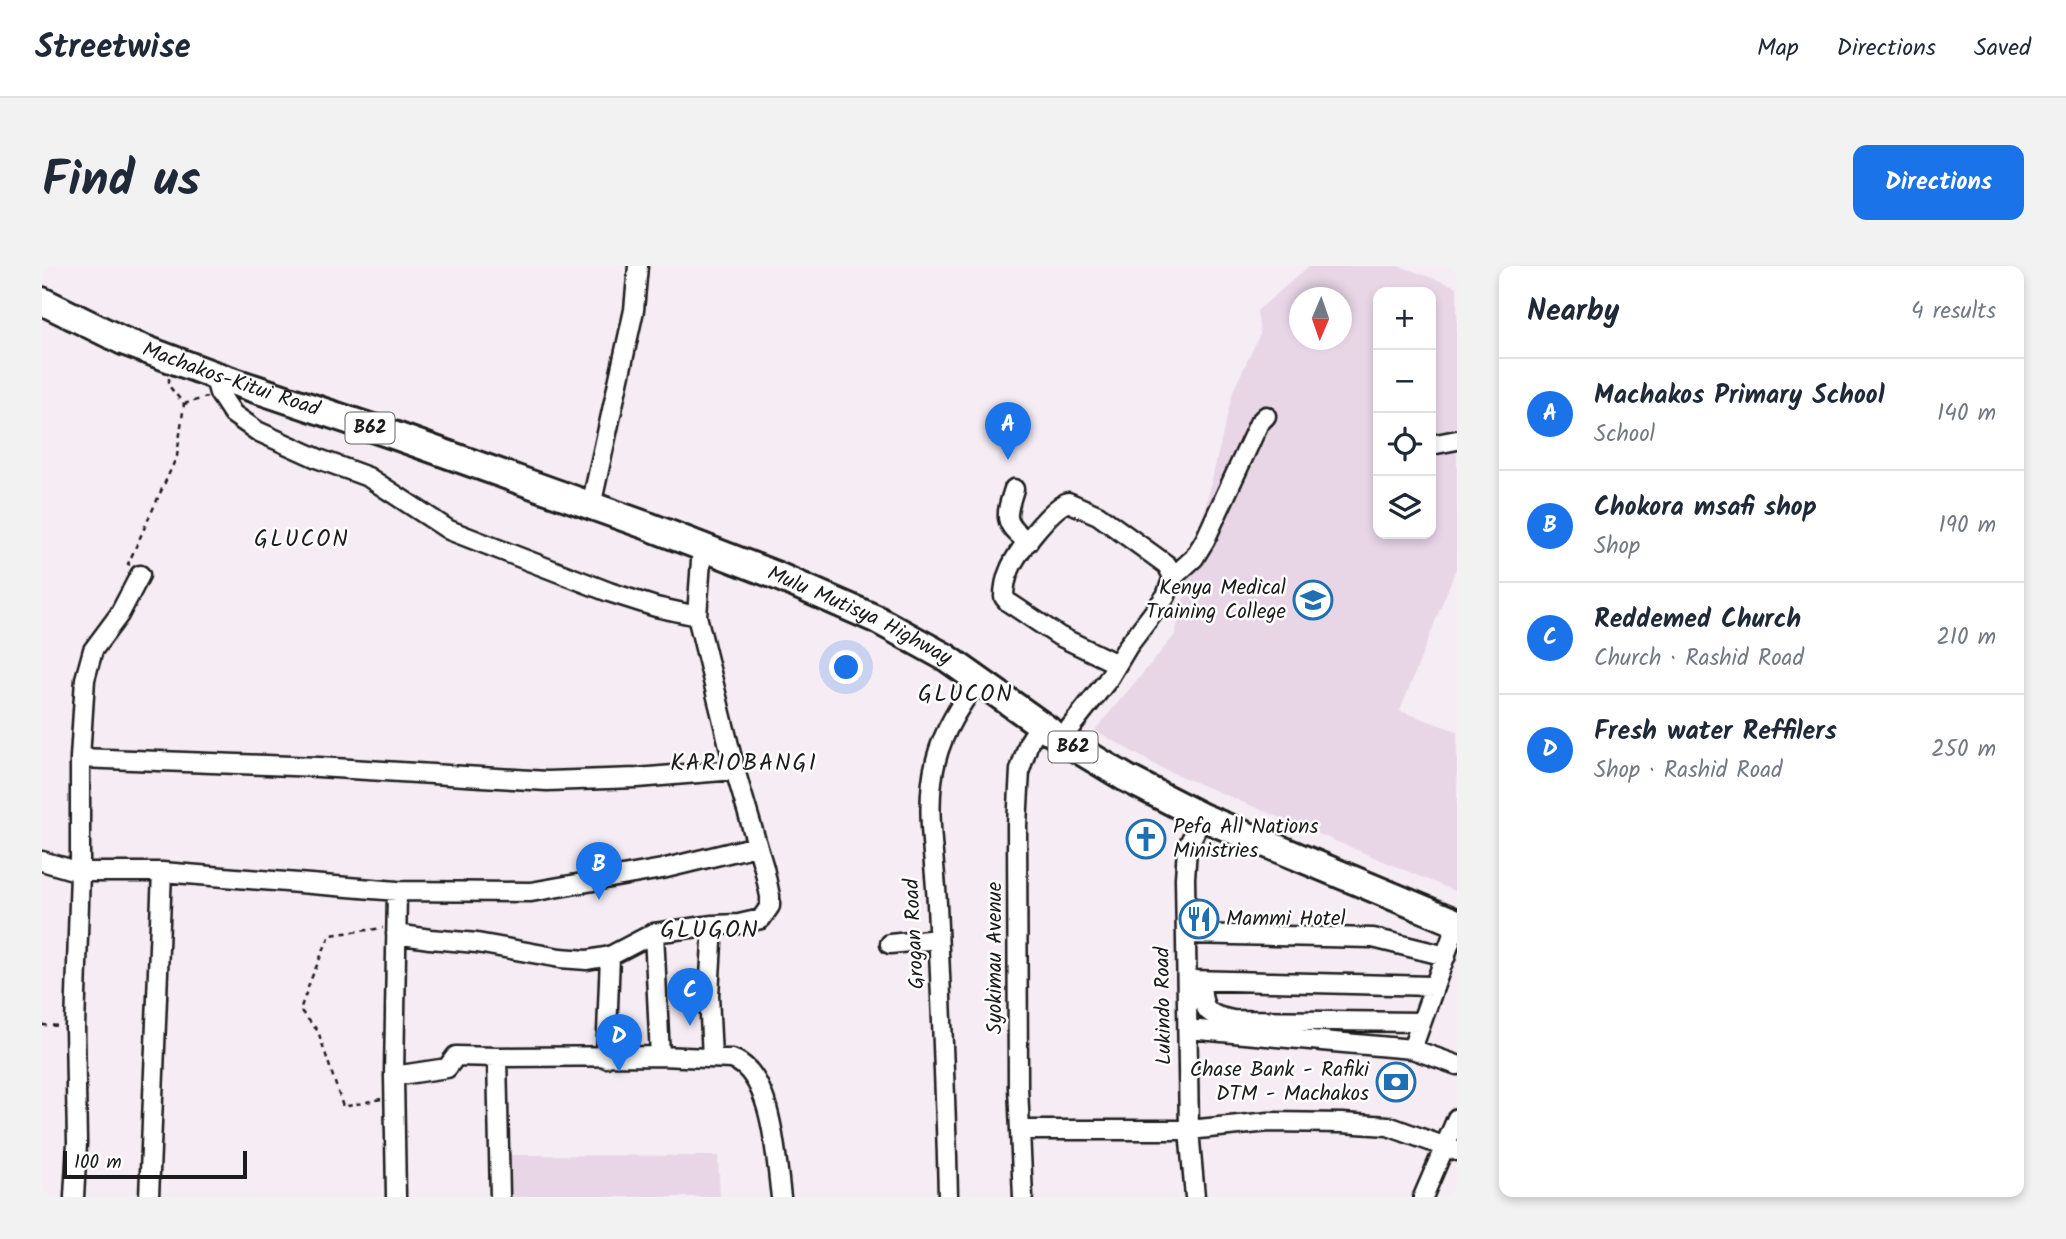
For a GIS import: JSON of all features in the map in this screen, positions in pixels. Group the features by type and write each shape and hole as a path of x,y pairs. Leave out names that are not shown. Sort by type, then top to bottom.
{"highway":[{"name":"Machakos-Kitui Road","path":"42,300 123,341 167,357 216,384 396,436 702,547"},
{"name":"Mulu Mutisya Highway","path":"702,547 876,619 947,658 1051,731 1126,778 1202,817 1457,923"}],"street":[{"path":"591,506 634,310 638,266"},
{"path":"216,384 233,414 257,431 319,459 368,477 449,530 610,592 656,607 697,616"},
{"path":"1173,577 1195,558 1259,423 1266,416"},
{"path":"1436,444 1457,440"},
{"path":"1014,489 1007,520 1016,533 1028,542"},
{"path":"1068,502 1098,515 1167,565 1173,577 1166,596 1117,664 1059,636 1004,597 1004,589 1017,555 1057,508 1068,502"},
{"path":"396,930 430,939 477,943 560,958 587,960 610,957 654,933 739,924 761,919 767,913 770,896 697,616 702,547"},
{"path":"74,1197 77,1143 75,1027 80,872 80,758 85,679 93,650 119,615 139,575"},
{"name":"Syokimau Avenue","path":"1023,1197 1018,1034 1017,825 1020,770 1029,742 1051,731 1117,664"},
{"name":"Grogan Road","path":"948,1197 930,804 940,744 963,701 978,680"},
{"path":"80,758 318,767 547,781 637,778 735,770"},
{"name":"Lukindo Road","path":"1195,1197 1189,1130 1188,1029 1193,980 1186,934 1187,848 1202,817"},
{"path":"42,861 80,872 162,872 397,891 531,892 662,869 757,846"},
{"path":"149,1197 162,872"},
{"path":"396,1197 394,1076 397,891"},
{"path":"1412,1049 1457,923"},
{"path":"712,1058 709,995 713,925"},
{"path":"654,933 660,1056"},
{"path":"1186,934 1373,938 1446,956"},
{"path":"890,944 938,939"},
{"path":"607,1058 610,957"},
{"path":"1421,1022 1233,1020 1213,1017 1205,1009 1193,980 1433,986"},
{"path":"1188,1029 1412,1049 1457,1065"},
{"path":"394,1076 447,1068 456,1056 660,1056 732,1059 751,1070 771,1119 781,1197"},
{"path":"497,1057 500,1197"},
{"path":"1423,1197 1451,1148 1457,1118"},
{"path":"1021,1130 1189,1130 1269,1122 1342,1123 1388,1126 1451,1148"}],"path":[{"path":"139,575 128,564 177,456 184,404 169,386 167,357"},
{"path":"184,404 216,384"},
{"path":"394,1096 343,1107 318,1031 300,1010 330,935 396,930"},
{"path":"42,1025 75,1027"}],"shaded area":[{"name":"Kenya Medical Training College","path":"1309,266 1399,266 1457,287 1457,566 1400,711 1457,731 1457,892 1159,767 1095,730 1175,635 1233,391 1260,334 1257,311"},
{"path":"506,1155 718,1156 720,1197 507,1197"}],"place":[{"name":"Machakos Primary School","path":"1008,460"},
{"name":"Kenya Medical Training College","path":"1313,600"},
{"name":"Pefa All Nations Ministries","path":"1146,839"},
{"name":"Chokora msafi shop","path":"599,900"},
{"name":"Mammi Hotel","path":"1199,919"},
{"name":"Reddemed Church","path":"690,1026"},
{"name":"Fresh water Reffilers","path":"619,1072"},
{"name":"Chase Bank - Rafiki DTM - Machakos","path":"1396,1082"}],"district":[{"name":"GLUCON","path":"302,540"},
{"name":"GLUCON","path":"966,695"},
{"name":"KARIOBANGI","path":"744,764"},
{"name":"GLUGON","path":"710,930"}]}
